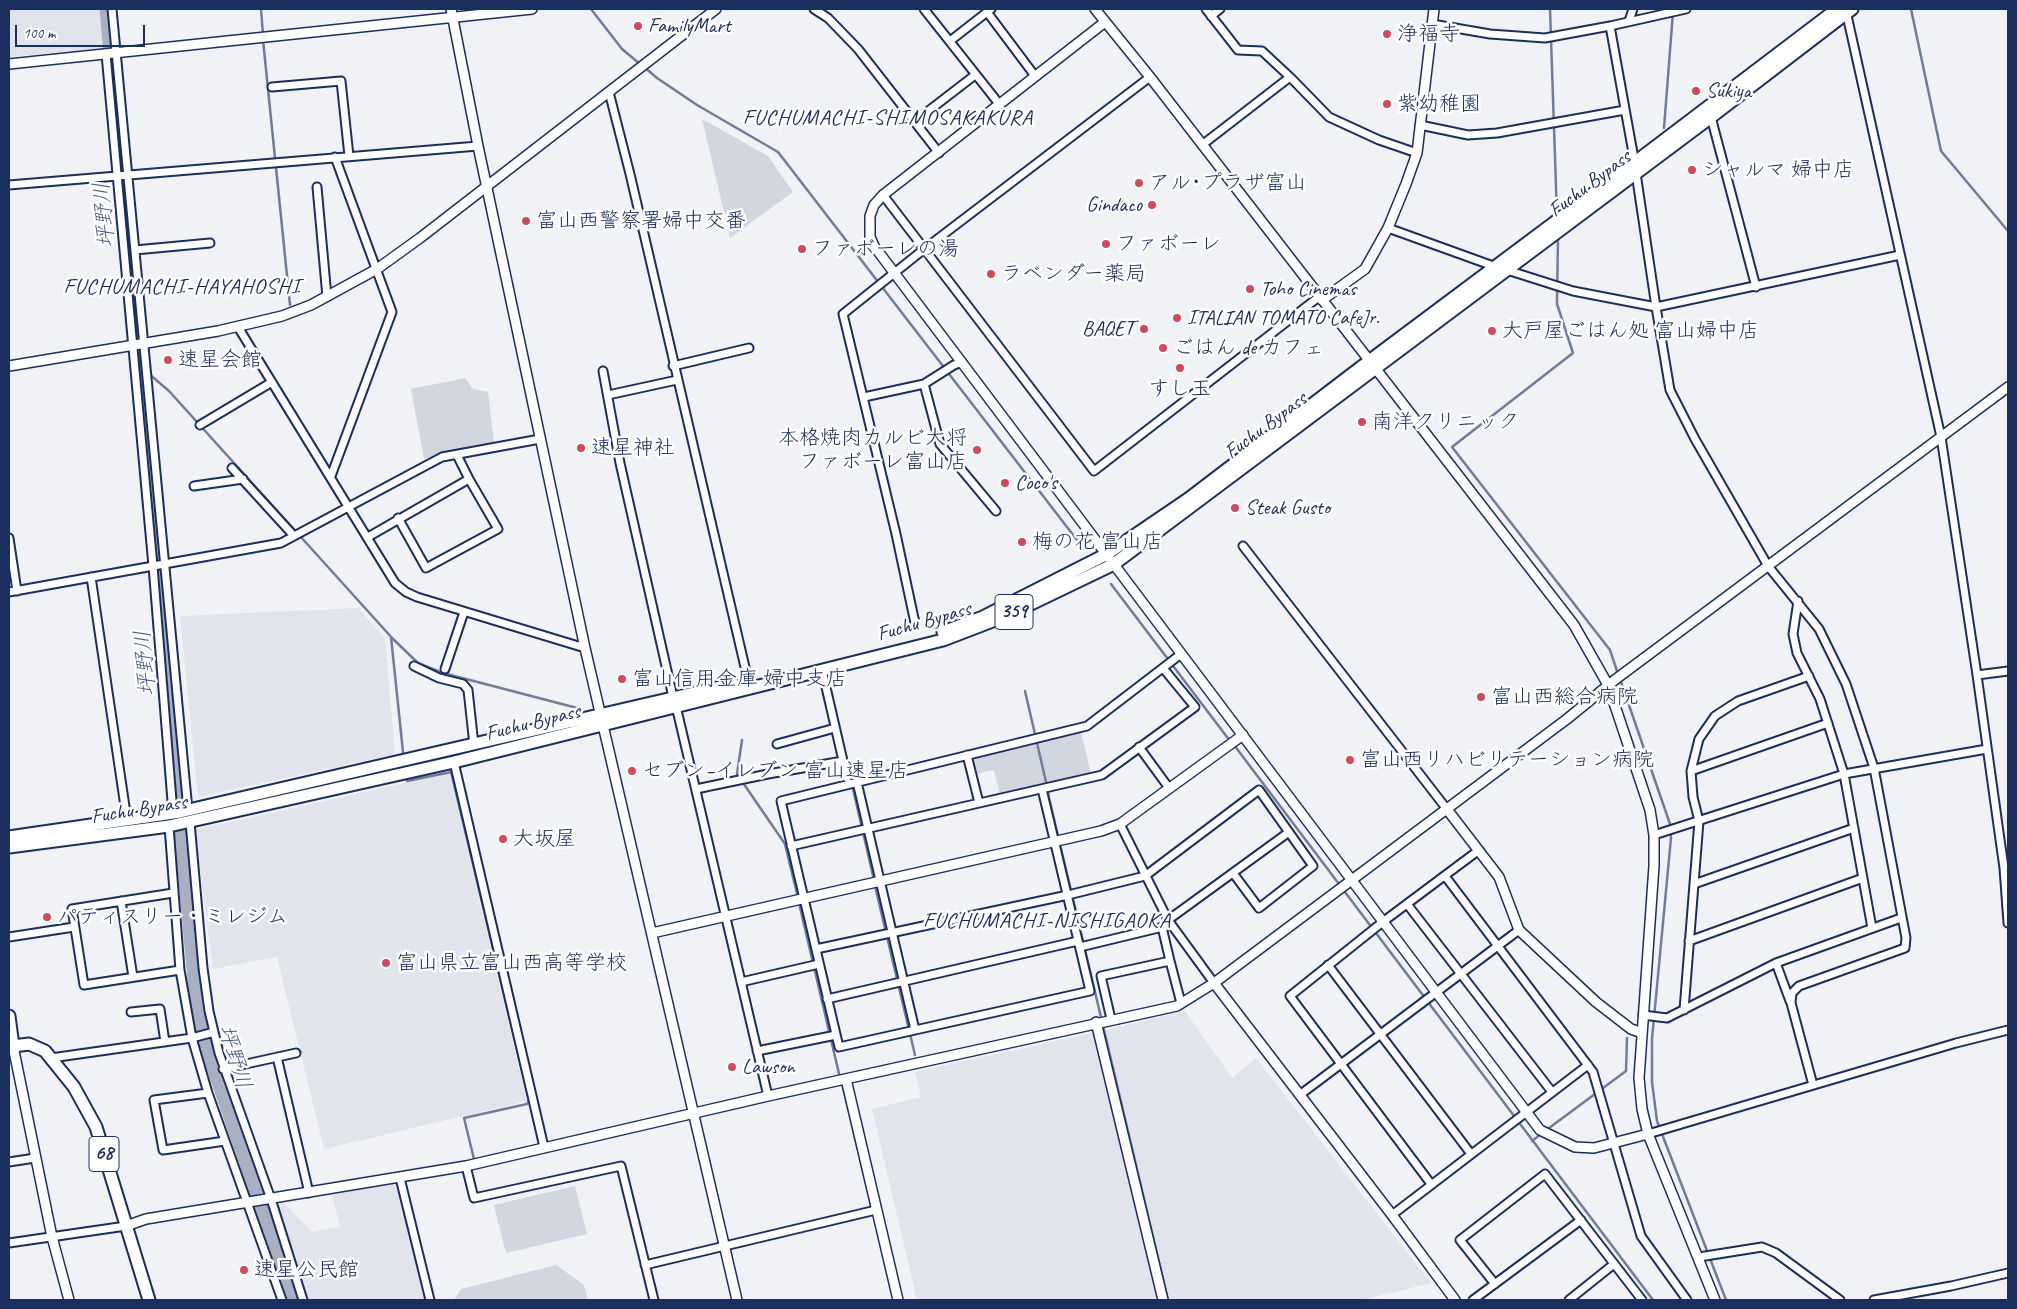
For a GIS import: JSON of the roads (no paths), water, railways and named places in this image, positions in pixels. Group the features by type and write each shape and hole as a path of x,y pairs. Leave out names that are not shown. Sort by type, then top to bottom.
{"main road":[{"name":"Fuchu Bypass","path":"674,702 748,680 940,633 983,618 1107,554 1188,499 1372,365 1507,270 1635,167 1710,117 1845,10"},
{"name":"Fuchu Bypass","path":"9,837 173,813 189,816 454,762 674,702 822,670 962,634 1008,615 1114,564 1496,267 1635,167 1845,10"},
{"name":"Fuchu Bypass","path":"9,847 169,826 189,816 474,745 603,720"},
{"path":"9,1016 11,1046"},
{"name":"68","path":"11,1046 29,1044 45,1051 74,1087 96,1127 149,1300"}],"street":[{"path":"112,9 111,53 117,175 153,566 173,813"},
{"path":"9,64 452,13 532,9"},
{"path":"9,366 238,327 282,316 327,297 377,269 420,238 716,9"},
{"path":"814,9 828,18 858,49 939,153"},
{"path":"924,9 1000,106"},
{"path":"1095,9 1150,77 1574,625 1608,685 1647,801 1654,835 1654,866 1639,1078 1642,1108 1648,1134 1715,1300"},
{"path":"1206,9 1238,50 1262,51 1290,76 1329,117 1379,140 1417,153"},
{"path":"1211,16 1220,9"},
{"path":"883,195 923,250 1094,471 1321,298 1365,268 1388,228 1417,153 1434,9"},
{"path":"1629,22 1633,9"},
{"path":"1432,24 1490,34 1546,38 1686,9"},
{"path":"950,41 989,10 1035,76"},
{"path":"1845,10 1941,437 2006,868 2008,923"},
{"path":"452,13 478,146 585,648 737,1300"},
{"path":"1106,22 883,195 874,205 870,216 870,237 874,246 1540,1130 1575,1147 1594,1148 1614,1144 1956,1043 2008,1030"},
{"path":"1610,26 1635,167 1670,390 1695,439 1768,566 1819,628 1846,684 1874,768 1906,938 1905,948 1799,986 1792,993 1791,1003"},
{"path":"111,53 135,250 203,968 214,1032 223,1069 271,1199 303,1300"},
{"path":"914,122 975,75"},
{"path":"1202,145 1290,76"},
{"path":"915,623 864,397 843,314 923,250 1150,77"},
{"path":"272,87 341,81 349,156"},
{"path":"609,92 630,174 748,680"},
{"path":"1420,124 1468,135 1496,133 1625,110"},
{"path":"1710,117 1756,287"},
{"path":"9,185 478,146"},
{"path":"331,476 392,312 335,157"},
{"path":"317,187 327,297"},
{"path":"1388,228 1496,267"},
{"path":"135,250 210,243"},
{"path":"1507,270 1573,291 1656,308 1900,255"},
{"path":"238,327 395,583 406,592 464,612 585,648"},
{"path":"674,366 749,348"},
{"path":"864,397 924,384 962,362"},
{"path":"603,371 620,463 674,702 768,1096"},
{"path":"608,395 677,380"},
{"path":"200,425 272,382"},
{"path":"924,384 940,444 996,511"},
{"path":"9,1243 126,1226 146,1218 466,1166 1096,1022 1176,1006 1214,983 1567,719 1608,685 2008,387"},
{"path":"9,592 281,544 442,457 540,439"},
{"path":"398,518 426,568 498,529 457,455"},
{"path":"232,468 294,536"},
{"path":"194,486 243,479"},
{"path":"368,537 398,518 469,479"},
{"path":"9,538 17,591"},
{"path":"1243,546 1499,877 1519,930 1596,1002 1631,1030 1642,1033"},
{"path":"91,577 127,820"},
{"path":"1798,602 1792,634 1797,653 1820,699 1844,774 1872,928"},
{"path":"446,669 464,612"},
{"path":"1042,790 1090,991 839,1047 781,801 1087,726 1181,654"},
{"path":"414,666 439,678 463,684 468,690 474,745"},
{"path":"791,846 1102,775 1195,707 1163,668"},
{"path":"822,670 846,778"},
{"path":"1977,675 2008,671"},
{"path":"1684,1010 1699,821 1693,797 1691,771 1699,739 1715,716 1738,701 1809,676"},
{"path":"1691,771 1828,722"},
{"path":"777,744 835,728"},
{"path":"652,933 879,883 1101,831 1120,824 1243,734"},
{"path":"1139,747 1170,788"},
{"path":"1654,835 1844,774 1987,748"},
{"path":"967,755 979,803"},
{"path":"696,789 843,761"},
{"path":"454,762 544,1147"},
{"path":"856,782 902,982 915,1030"},
{"path":"816,949 1068,895 1145,876 1259,790 1313,866 1259,908 1233,873"},
{"path":"1120,824 1169,923 1301,1094 1455,1300"},
{"path":"169,826 180,970 192,1038 208,1093 282,1300"},
{"path":"1694,884 1854,828"},
{"path":"828,998 1162,927 1288,832"},
{"path":"1432,1184 1290,996 1384,921 1478,850"},
{"path":"1445,876 1593,1072 1641,1236 1687,1300"},
{"path":"1689,941 1863,878"},
{"path":"173,893 72,909 84,984 180,970"},
{"path":"121,901 133,977"},
{"path":"1407,904 1552,1092"},
{"path":"1643,1015 1667,1018 1776,963 1901,918"},
{"path":"9,937 74,926"},
{"path":"1162,927 1181,1003"},
{"path":"1301,1094 1519,930"},
{"path":"1111,1019 1101,976 1170,961"},
{"path":"1776,963 1791,1003 1813,1085"},
{"path":"741,982 819,964"},
{"path":"1328,966 1471,1154"},
{"path":"131,1012 160,1009 165,1042"},
{"path":"1096,1022 1163,1300"},
{"path":"51,1058 192,1038 214,1032"},
{"path":"757,1051 836,1035"},
{"path":"11,1046 52,1237 69,1300"},
{"path":"223,1069 296,1053"},
{"path":"277,1057 309,1193"},
{"path":"1392,1215 1588,1065"},
{"path":"846,1079 898,1300"},
{"path":"208,1093 154,1100 163,1150 225,1140"},
{"path":"9,1162 35,1158"},
{"path":"466,1166 474,1198 621,1166 654,1300"},
{"path":"1495,1284 1460,1240 1546,1174 1642,1300"},
{"path":"400,1178 430,1300"},
{"path":"646,1265 876,1210"},
{"path":"1473,1300 1581,1220"},
{"path":"1698,1257 1762,1247 1776,1252 1840,1300"},
{"path":"1569,1300 1578,1297 1614,1264"},
{"path":"1874,1300 2008,1273"}],"waterway":[{"name":"坪野川","path":"107,9 199,1012 210,1056 294,1300"},
{"path":"261,9 263,35"},
{"path":"591,9 622,49 640,64"},
{"path":"1550,9 1557,217"},
{"path":"1911,9 1941,151 2008,231"},
{"path":"1664,128 1673,12"},
{"path":"263,40 290,305"},
{"path":"644,67 697,105 778,152 1077,540"},
{"path":"1558,237 1557,304 1573,353 1452,447 1610,650 1618,674"},
{"name":"坪野川","path":"139,366 144,370"},
{"path":"148,373 169,391 393,639 418,663 443,673 581,709"},
{"path":"1111,584 1230,741"},
{"path":"391,637 403,752"},
{"path":"1620,679 1670,824 1671,838 1652,1039 1652,1082 1657,1121 1726,1300"},
{"path":"1025,691 1168,1300"},
{"path":"742,740 737,774 785,844 798,898"},
{"path":"1234,745 1653,1300"},
{"path":"407,781 451,772 529,1100 527,1104 464,1118 474,1159"},
{"path":"850,776 874,880"},
{"path":"875,886 915,1055"},
{"path":"799,903 840,1078"},
{"path":"1545,1131 1626,1071 1627,1038"},
{"path":"842,1083 872,1209"},
{"path":"1532,1141 1541,1134"}],"place":[{"name":"FamilyMart","path":"638,26"},
{"name":"浄福寺","path":"1387,34"},
{"name":"Sukiya","path":"1696,91"},
{"name":"紫幼稚園","path":"1387,104"},
{"name":"シャルマ 婦中店","path":"1692,170"},
{"name":"アル･プラザ富山","path":"1139,183"},
{"name":"Gindaco","path":"1152,205"},
{"name":"富山西警察署婦中交番","path":"526,221"},
{"name":"ファボーレ","path":"1106,244"},
{"name":"ファボーレの湯","path":"802,249"},
{"name":"ラベンダー薬局","path":"991,274"},
{"name":"Toho Cinemas","path":"1250,289"},
{"name":"ITALIAN TOMATO CafeJr.","path":"1177,318"},
{"name":"BAQET","path":"1144,329"},
{"name":"大戸屋ごはん処 富山婦中店","path":"1492,331"},
{"name":"ごはん de カフェ","path":"1163,348"},
{"name":"速星会館","path":"168,360"},
{"name":"すし玉","path":"1180,368"},
{"name":"南洋クリニック","path":"1362,422"},
{"name":"速星神社","path":"581,448"},
{"name":"本格焼肉カルビ大将 ファボーレ富山店","path":"977,450"},
{"name":"Coco's","path":"1005,483"},
{"name":"Steak Gusto","path":"1235,508"},
{"name":"梅の花 富山店","path":"1022,542"},
{"name":"富山信用金庫 婦中支店","path":"622,679"},
{"name":"富山西総合病院","path":"1481,697"},
{"name":"富山西リハビリテーション病院","path":"1350,760"},
{"name":"セブン−イレブン 富山速星店","path":"632,771"},
{"name":"大坂屋","path":"503,839"},
{"name":"パティスリー・ミレジム","path":"47,917"},
{"name":"富山県立富山西高等学校","path":"386,963"},
{"name":"Lawson","path":"732,1067"},
{"name":"速星公民館","path":"244,1270"}],"district":[{"name":"FUCHUMACHI-SHIMOSAKAKURA","path":"888,118"},
{"name":"FUCHUMACHI-HAYAHOSHI","path":"182,287"},
{"name":"FUCHUMACHI-NISHIGAOKA","path":"1047,921"}]}
